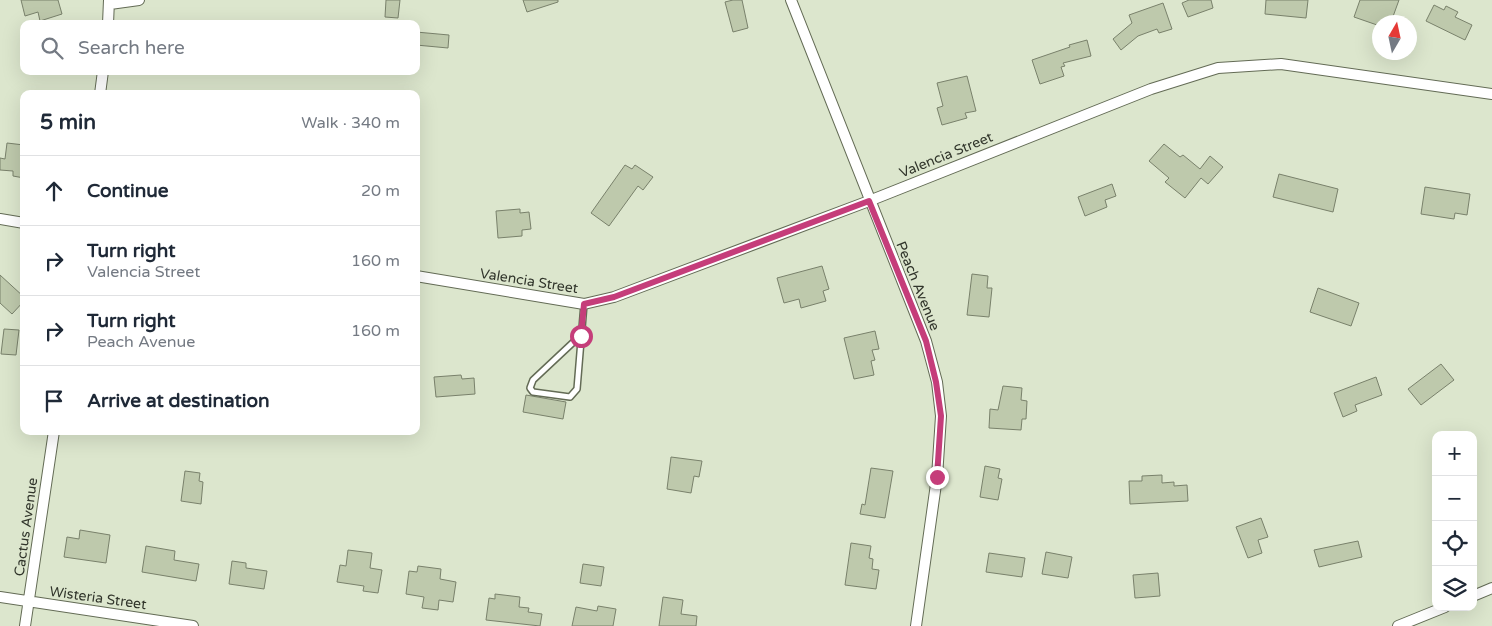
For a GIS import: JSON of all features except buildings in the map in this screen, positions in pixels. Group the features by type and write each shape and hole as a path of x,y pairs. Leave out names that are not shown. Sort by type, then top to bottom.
{"street":[{"path":"108,20 110,2 138,0"},
{"name":"Peach Avenue","path":"791,0 926,341 936,382 941,416 937,477 916,626"},
{"name":"Valencia Street","path":"420,277 584,304 614,297 869,201 1151,89 1218,68 1282,64 1492,94"},
{"path":"101,90 102,75"},
{"path":"0,220 20,222"},
{"name":"Cactus Avenue","path":"25,626 53,435"},
{"path":"1477,594 1492,588"},
{"name":"Wisteria Street","path":"0,597 193,626"},
{"path":"1398,626 1435,611"}],"lane":[{"path":"581,336 533,380 530,388 533,392 570,397 577,389 584,304"}],"route":[{"path":"581,336 584,321 584,304 614,297 869,201 926,341 936,382 941,416 937,477"}]}
